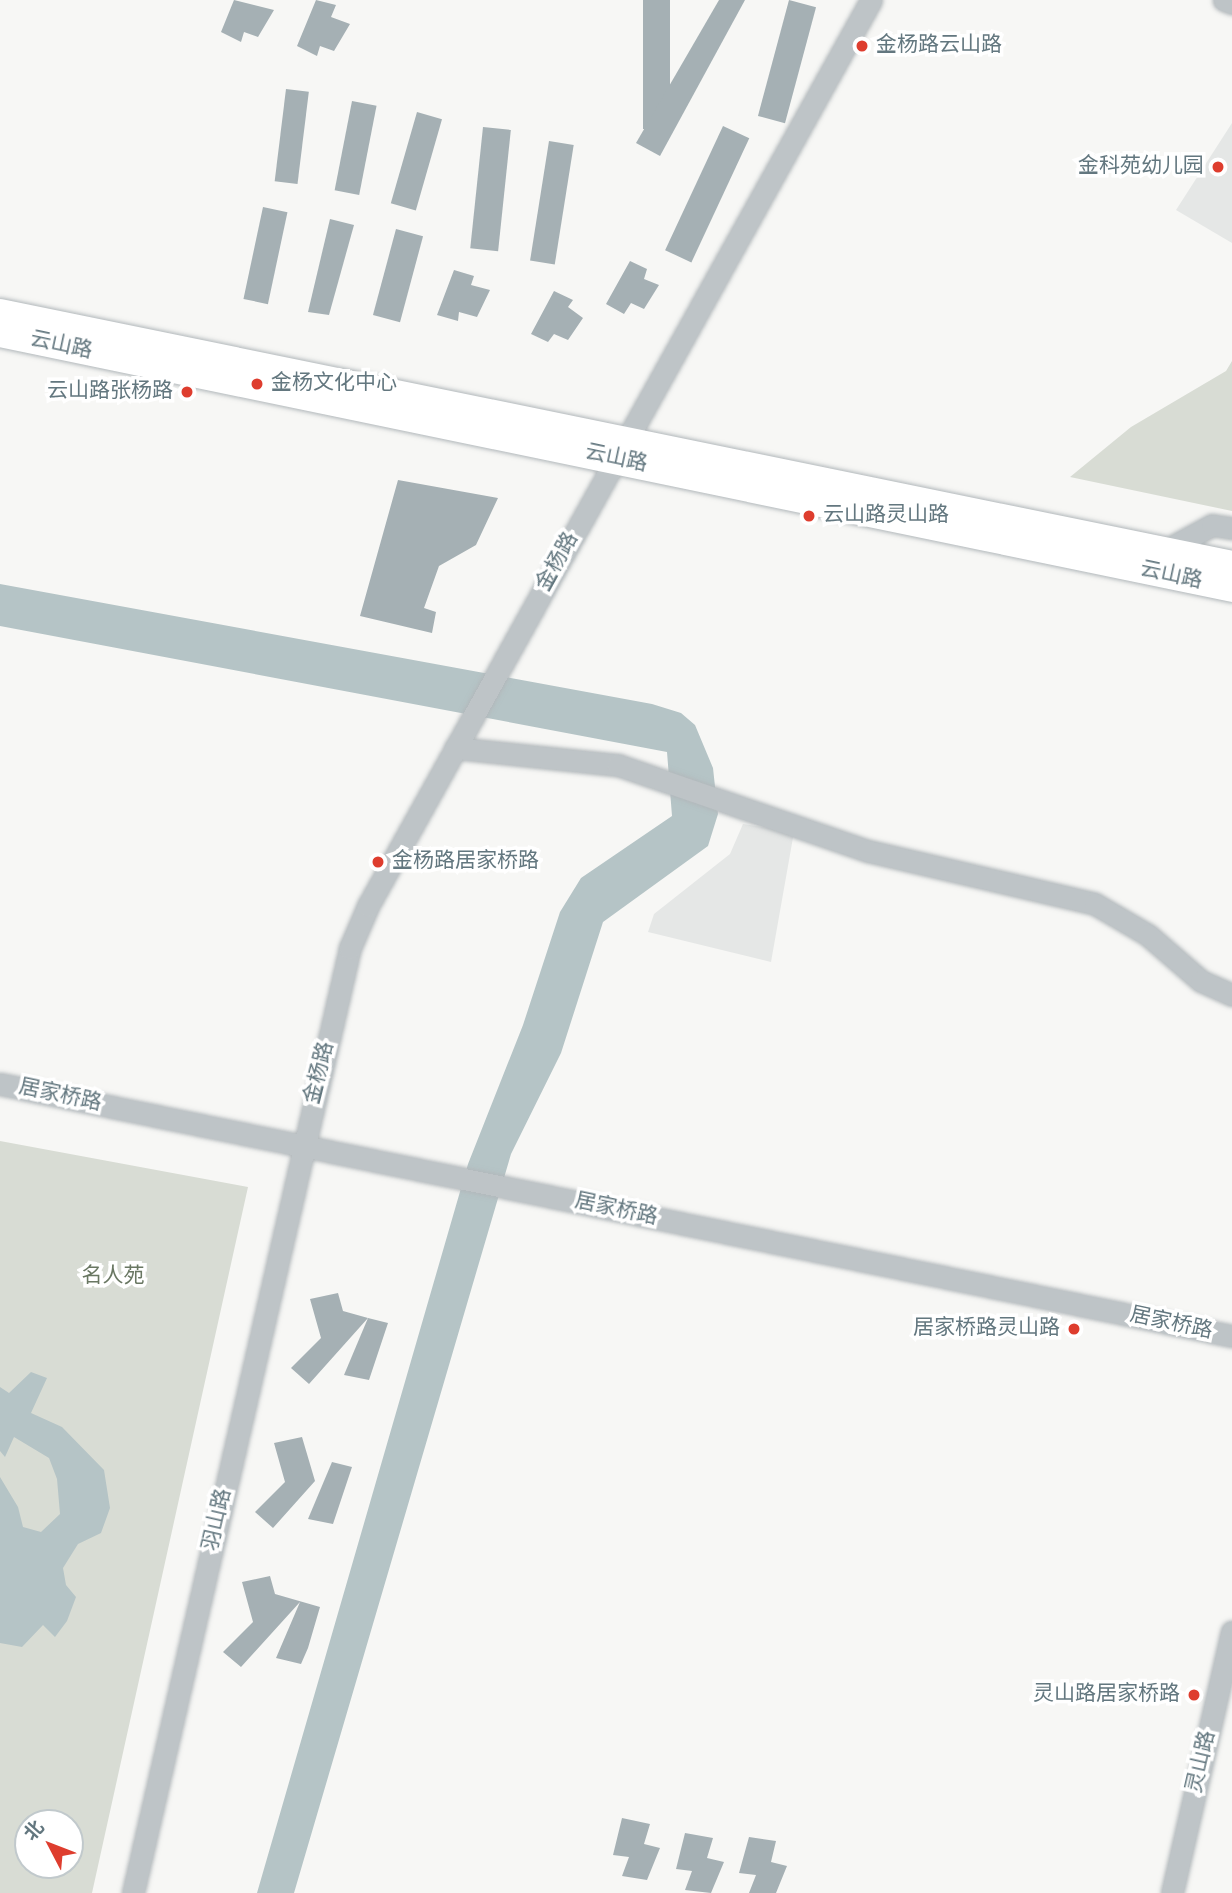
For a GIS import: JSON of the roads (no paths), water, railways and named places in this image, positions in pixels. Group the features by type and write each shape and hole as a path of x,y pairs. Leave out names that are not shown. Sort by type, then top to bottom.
{"main road":[{"name":"云山路","path":"0,312 1232,589"},
{"name":"云山路","path":"0,334 1232,564"}],"street":[{"name":"金杨路","path":"303,1147 350,948 368,906 871,0"},
{"path":"1224,0 1232,3"},
{"path":"1166,551 1212,525 1232,528"},
{"path":"1196,534 1232,541"},
{"path":"460,740 618,765 658,775 737,806 868,851 1095,904 1149,934 1200,981 1232,995"},
{"name":"居家桥路","path":"0,1084 1232,1336"},
{"name":"羽山路","path":"133,1893 303,1147"},
{"name":"灵山路","path":"1172,1893 1232,1632"}],"place":[{"name":"金杨路云山路","path":"862,46"},
{"name":"金科苑幼儿园","path":"1218,167"},
{"name":"金杨文化中心","path":"257,384"},
{"name":"云山路张杨路","path":"187,392"},
{"name":"云山路灵山路","path":"809,516"},
{"name":"金杨路居家桥路","path":"378,862"},
{"name":"居家桥路灵山路","path":"1074,1329"},
{"name":"灵山路居家桥路","path":"1194,1695"}],"park label":[{"name":"名人苑","path":"113,1277"}]}
